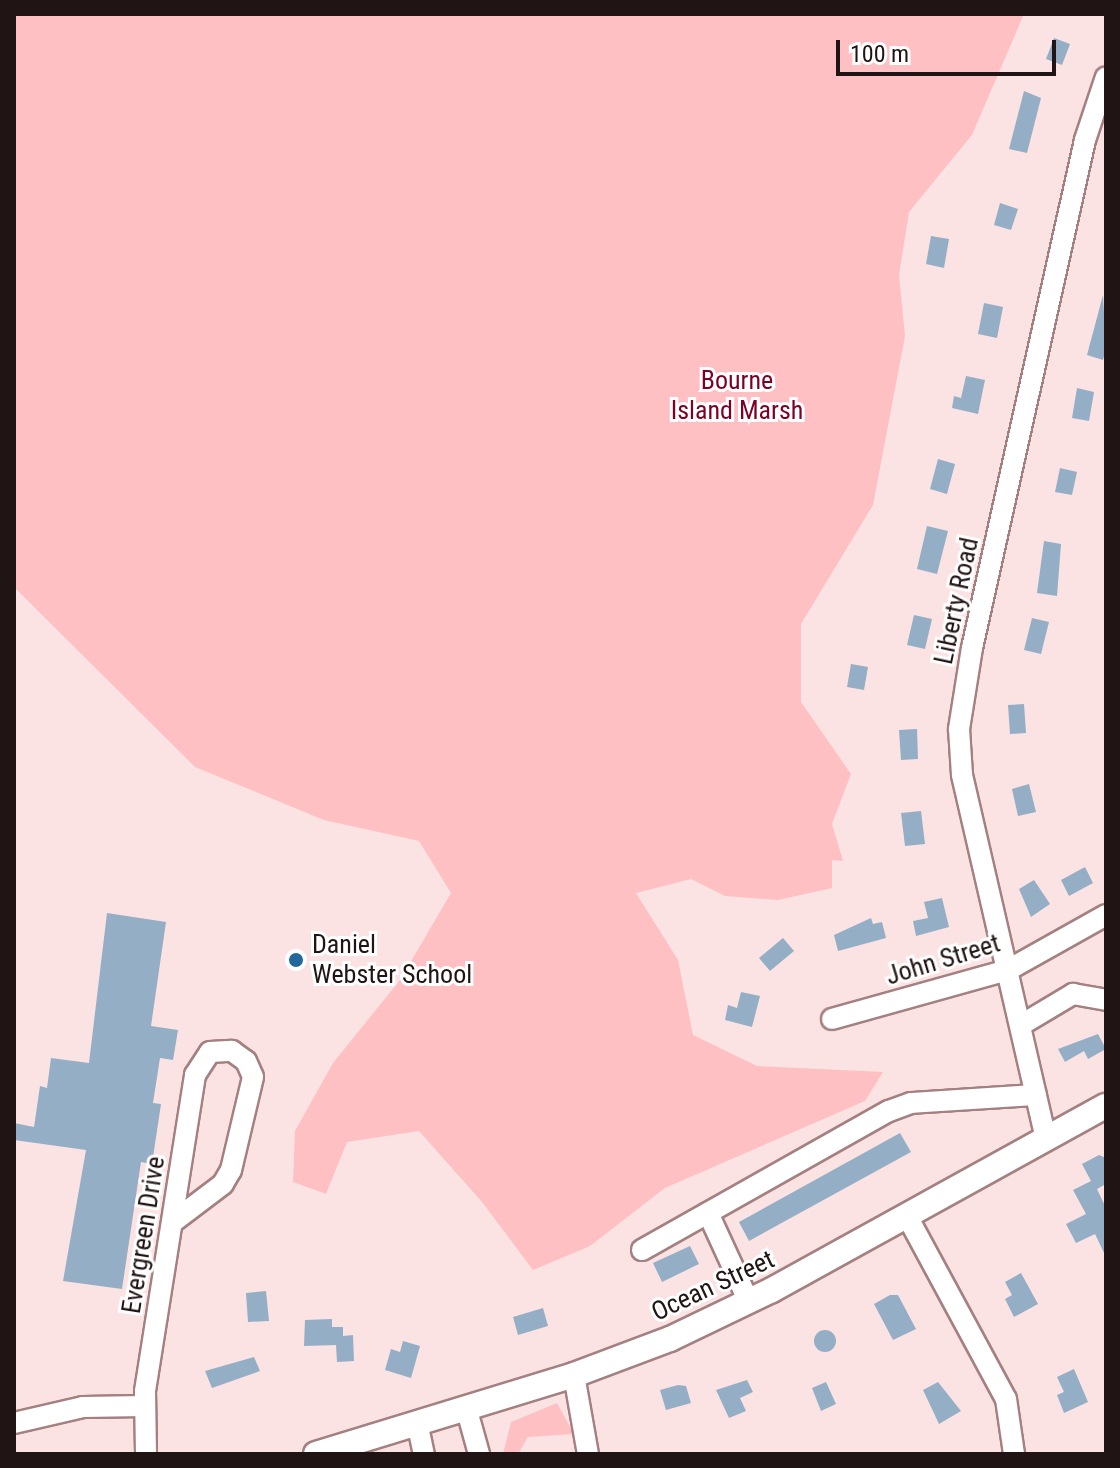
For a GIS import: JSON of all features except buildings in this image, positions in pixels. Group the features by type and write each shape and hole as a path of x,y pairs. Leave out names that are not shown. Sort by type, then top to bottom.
{"main road":[{"name":"Ocean Street","path":"316,1454 574,1375 749,1302 1106,1106"}],"street":[{"name":"Liberty Road","path":"1046,1139 962,775 959,729 972,648 1085,140 1106,77"},
{"name":"John Street","path":"832,1019 1008,970 1106,915"},
{"path":"1021,1025 1073,994 1106,1000"},
{"name":"Evergreen Drive","path":"146,1454 144,1406 195,1075 210,1052 232,1051 246,1061 253,1077 231,1170 223,1184 173,1222"},
{"path":"642,1250 911,1103 1036,1095"},
{"path":"708,1213 749,1302"},
{"path":"907,1216 1006,1399 1014,1454"},
{"path":"574,1375 588,1454"},
{"path":"14,1423 83,1407 144,1406"},
{"path":"466,1407 479,1454"},
{"path":"417,1422 424,1454"}],"green space":[{"name":"Bourne Island Marsh","path":"14,14 1024,14 972,135 909,212 899,275 905,336 873,505 801,624 801,702 851,774 832,824 843,861 832,860 832,888 778,900 725,896 691,879 636,893 678,960 693,1035 757,1066 883,1072 865,1101 665,1188 590,1246 533,1270 482,1202 419,1131 347,1142 326,1194 293,1182 295,1131 333,1063 400,980 451,893 419,841 324,820 195,767 14,587"},
{"path":"557,1403 574,1434 528,1437 518,1454 503,1454 511,1422"}],"place":[{"name":"Daniel Webster School","path":"296,960"}]}
